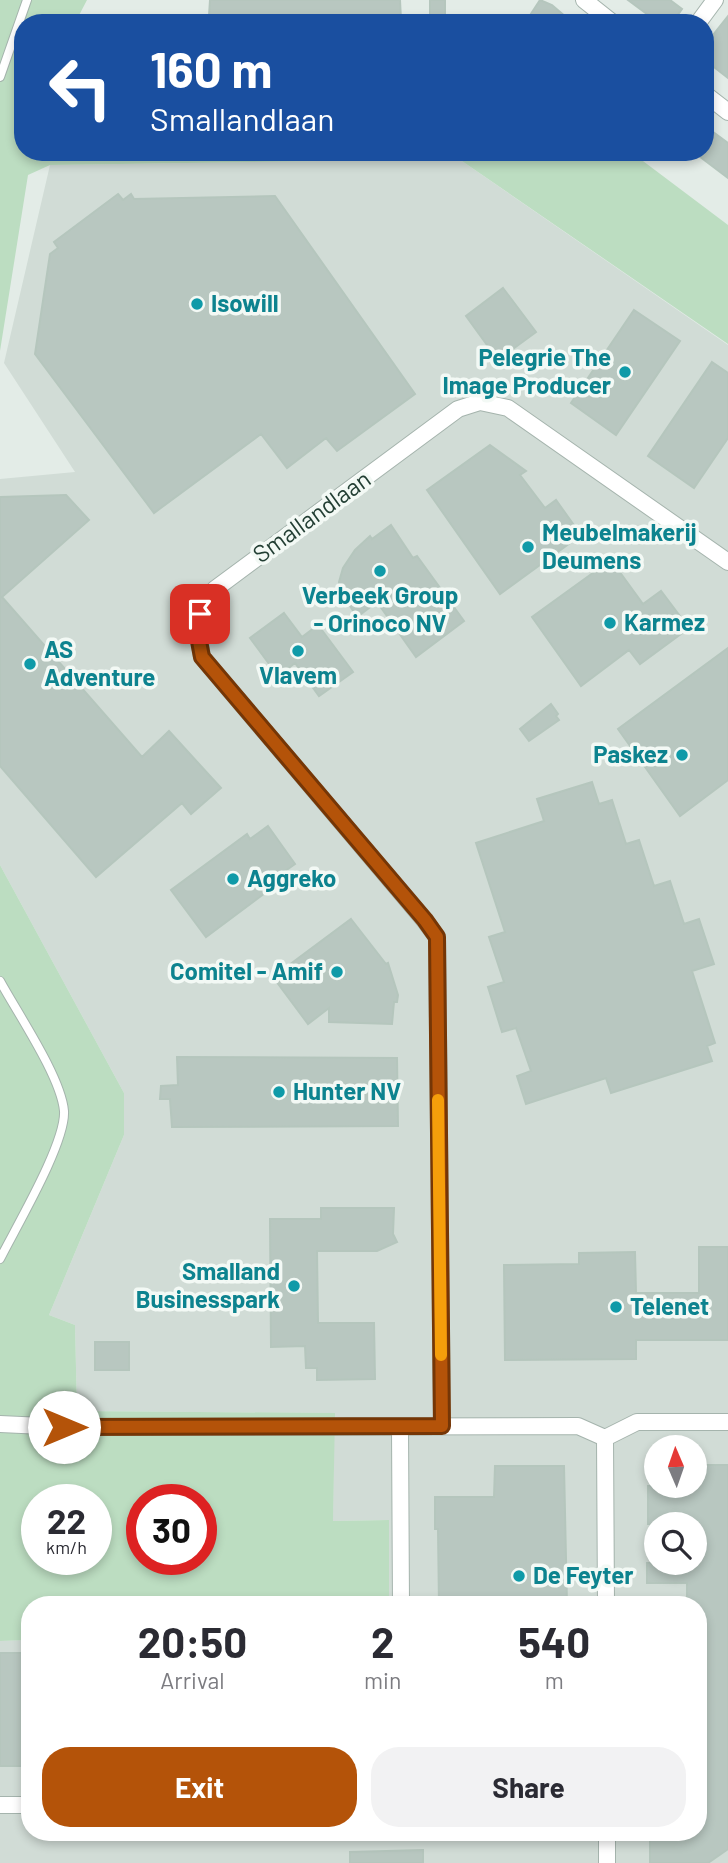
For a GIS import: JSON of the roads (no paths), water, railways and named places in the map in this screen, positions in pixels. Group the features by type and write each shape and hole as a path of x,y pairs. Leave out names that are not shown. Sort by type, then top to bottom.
{"street":[{"path":"584,0 602,14"},
{"path":"714,101 728,112"},
{"name":"Smallandlaan","path":"442,1426 437,937 202,657 198,636 200,614 215,589 458,409 480,402 508,408 728,562"},
{"path":"605,1438 637,1422 728,1422"},
{"path":"0,1424 64,1427 578,1426 605,1438"},
{"path":"400,1428 401,1596"},
{"path":"605,1438 606,1596"},
{"path":"0,1805 21,1805"},
{"path":"607,1841 607,1863"}],"lane":[{"path":"0,77 14,37"},
{"path":"0,981 59,1087 64,1113 58,1143 0,1259"}],"place":[{"name":"Isowill","path":"197,304"},
{"name":"Pelegrie The Image Producer","path":"625,372"},
{"name":"Meubelmakerij Deumens","path":"528,547"},
{"name":"Verbeek Group - Orinoco NV","path":"380,571"},
{"name":"Karmez","path":"610,623"},
{"name":"Vlavem","path":"298,651"},
{"name":"AS Adventure","path":"30,664"},
{"name":"Paskez","path":"682,755"},
{"name":"Aggreko","path":"233,879"},
{"name":"Comitel - Amif","path":"337,972"},
{"name":"Hunter NV","path":"279,1092"},
{"name":"Smalland Businesspark","path":"294,1286"},
{"name":"Telenet","path":"616,1307"},
{"name":"De Feyter","path":"519,1576"}]}
